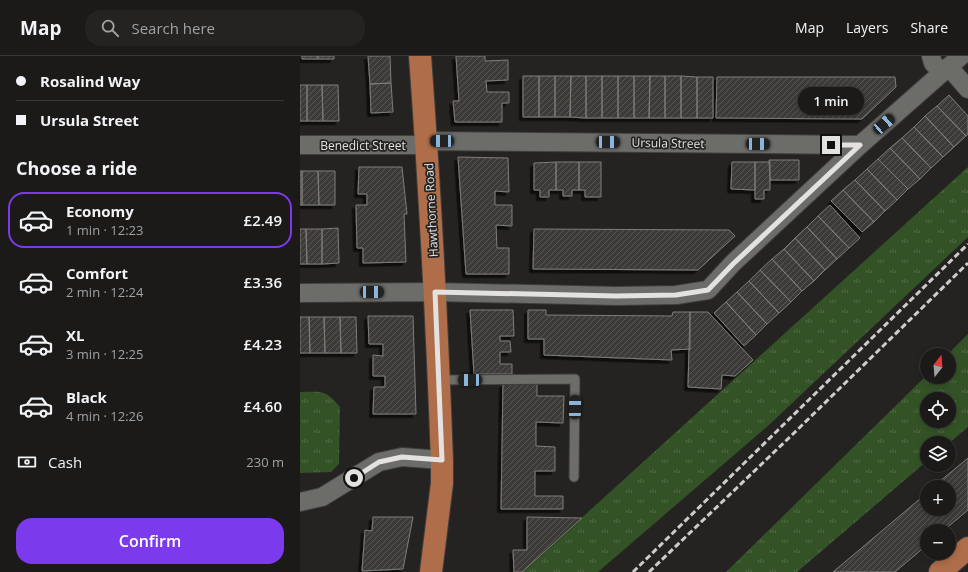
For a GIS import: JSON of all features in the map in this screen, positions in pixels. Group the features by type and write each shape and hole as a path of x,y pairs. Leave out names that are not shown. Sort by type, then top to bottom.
{"main road":[{"name":"Hawthorne Road","path":"420,56 427,143 442,460 442,483 431,572"},
{"path":"940,572 968,548"}],"street":[{"path":"931,56 933,63 951,66 968,90"},
{"path":"300,293 435,292 616,296 676,295 708,290 733,264 860,145 951,66"},
{"name":"Ursula Street","path":"427,143 860,145"},
{"name":"Benedict Street","path":"300,145 427,143"},
{"path":"300,502 322,497 379,462 402,457 442,460"}],"lane":[{"path":"439,380 575,379 574,477"}],"green space":[{"path":"968,167 968,237 770,424 598,572 522,572"},
{"path":"968,334 968,427 956,437 920,436 920,467 797,572 726,572 920,382 920,384 956,384 956,348 954,348"},
{"path":"300,392 318,392 327,394 340,407 339,464 331,472 300,473"}],"building":[{"path":"302,56 318,56 318,59 302,59"},
{"path":"318,56 334,56 334,59 318,59"},
{"path":"368,56 390,56 391,83 370,84"},
{"path":"456,56 485,56 485,61 508,60 508,80 486,81 487,92 509,92 509,103 502,103 502,122 455,122 453,101 459,101"},
{"path":"523,76 539,76 539,117 523,117"},
{"path":"539,76 555,76 555,117 539,117"},
{"path":"555,76 571,76 570,117 555,117"},
{"path":"571,76 586,76 586,118 570,117"},
{"path":"586,76 602,76 602,118 586,118"},
{"path":"602,76 618,76 618,118 602,118"},
{"path":"618,76 634,76 634,118 618,118"},
{"path":"634,76 650,76 649,118 634,118"},
{"path":"650,76 665,76 665,118 649,118"},
{"path":"665,76 681,76 681,118 665,118"},
{"path":"681,76 697,77 697,118 681,118"},
{"path":"697,77 713,77 713,118 697,118"},
{"path":"717,77 895,77 896,87 862,119 716,118"},
{"path":"391,83 393,112 371,113 370,84"},
{"path":"300,85 307,85 307,121 300,121"},
{"path":"307,85 322,85 323,121 307,121"},
{"path":"322,85 338,85 339,121 323,121"},
{"path":"949,95 968,116 968,134 966,136 937,106"},
{"path":"937,106 966,136 954,147 925,116"},
{"path":"925,116 954,147 943,157 914,127"},
{"path":"914,127 943,157 931,168 902,138"},
{"path":"902,138 931,168 920,179 890,148"},
{"path":"890,148 920,179 908,189 878,159"},
{"path":"458,157 508,158 509,192 495,191 495,205 512,205 512,226 496,225 497,248 509,248 509,274 466,274"},
{"path":"878,159 908,189 897,200 867,169"},
{"path":"769,160 799,160 799,180 770,180"},
{"path":"556,162 579,162 579,190 572,190 572,196 563,196 563,190 556,190"},
{"path":"556,162 556,190 549,190 549,197 540,197 540,190 534,190 534,163"},
{"path":"579,162 601,162 601,197 585,197 585,190 579,190"},
{"path":"732,162 755,162 755,190 731,189"},
{"path":"755,162 770,162 770,190 764,190 764,199 755,199"},
{"path":"359,167 402,167 407,214 404,214 406,262 363,263 363,248 357,248 356,205 367,205 367,194 358,194"},
{"path":"867,169 897,200 885,211 855,180"},
{"path":"300,171 302,171 302,205 300,205"},
{"path":"302,171 318,171 319,205 302,205"},
{"path":"318,171 335,171 335,205 319,205"},
{"path":"855,180 885,211 874,222 843,190"},
{"path":"843,190 874,222 862,232 831,201"},
{"path":"830,205 860,238 849,248 818,216"},
{"path":"818,216 849,248 837,259 807,227"},
{"path":"807,227 837,259 825,270 795,238"},
{"path":"338,228 339,263 322,264 322,229"},
{"path":"300,229 306,229 307,264 300,264"},
{"path":"306,229 322,229 322,264 307,264"},
{"path":"534,229 729,230 735,236 698,270 533,269"},
{"path":"795,238 825,270 814,281 784,249"},
{"path":"784,249 814,281 802,291 772,259"},
{"path":"772,259 802,291 791,302 760,270"},
{"path":"760,270 791,302 779,313 749,281"},
{"path":"749,281 779,313 767,324 737,292"},
{"path":"737,292 767,324 756,335 726,302"},
{"path":"726,302 756,335 744,346 714,313"},
{"path":"470,310 513,310 514,336 500,336 500,341 510,341 511,352 500,352 500,364 512,364 512,374 474,374"},
{"path":"528,310 546,310 546,315 672,316 673,312 690,312 690,349 671,350 672,360 544,355 544,339 528,339"},
{"path":"690,312 708,312 753,360 735,376 722,375 721,389 688,387"},
{"path":"368,316 413,316 416,414 373,414 374,387 385,387 385,376 373,376 373,355 383,356 383,344 369,344"},
{"path":"300,317 309,317 310,353 300,353"},
{"path":"309,317 324,317 325,353 310,353"},
{"path":"324,317 340,317 341,353 325,353"},
{"path":"340,317 356,317 357,353 341,353"},
{"path":"537,383 537,396 564,396 563,423 536,422 536,446 555,447 555,471 535,471 535,496 563,496 563,509 501,509 503,384"},
{"path":"968,458 968,510 951,524 920,524 920,551 895,572 833,572 920,499 920,516 956,516 956,480 941,480 951,472 956,472 956,468"},
{"path":"373,517 413,517 403,569 362,571 365,530 372,531"},
{"path":"527,517 582,518 522,572 514,572 513,550 527,550"}],"railway":[{"path":"633,572 968,244"},
{"path":"649,572 968,263"}],"route":[{"path":"354,478 379,462 402,457 442,460 435,292 616,296 676,295 708,290 733,264 860,145 831,145"}]}
